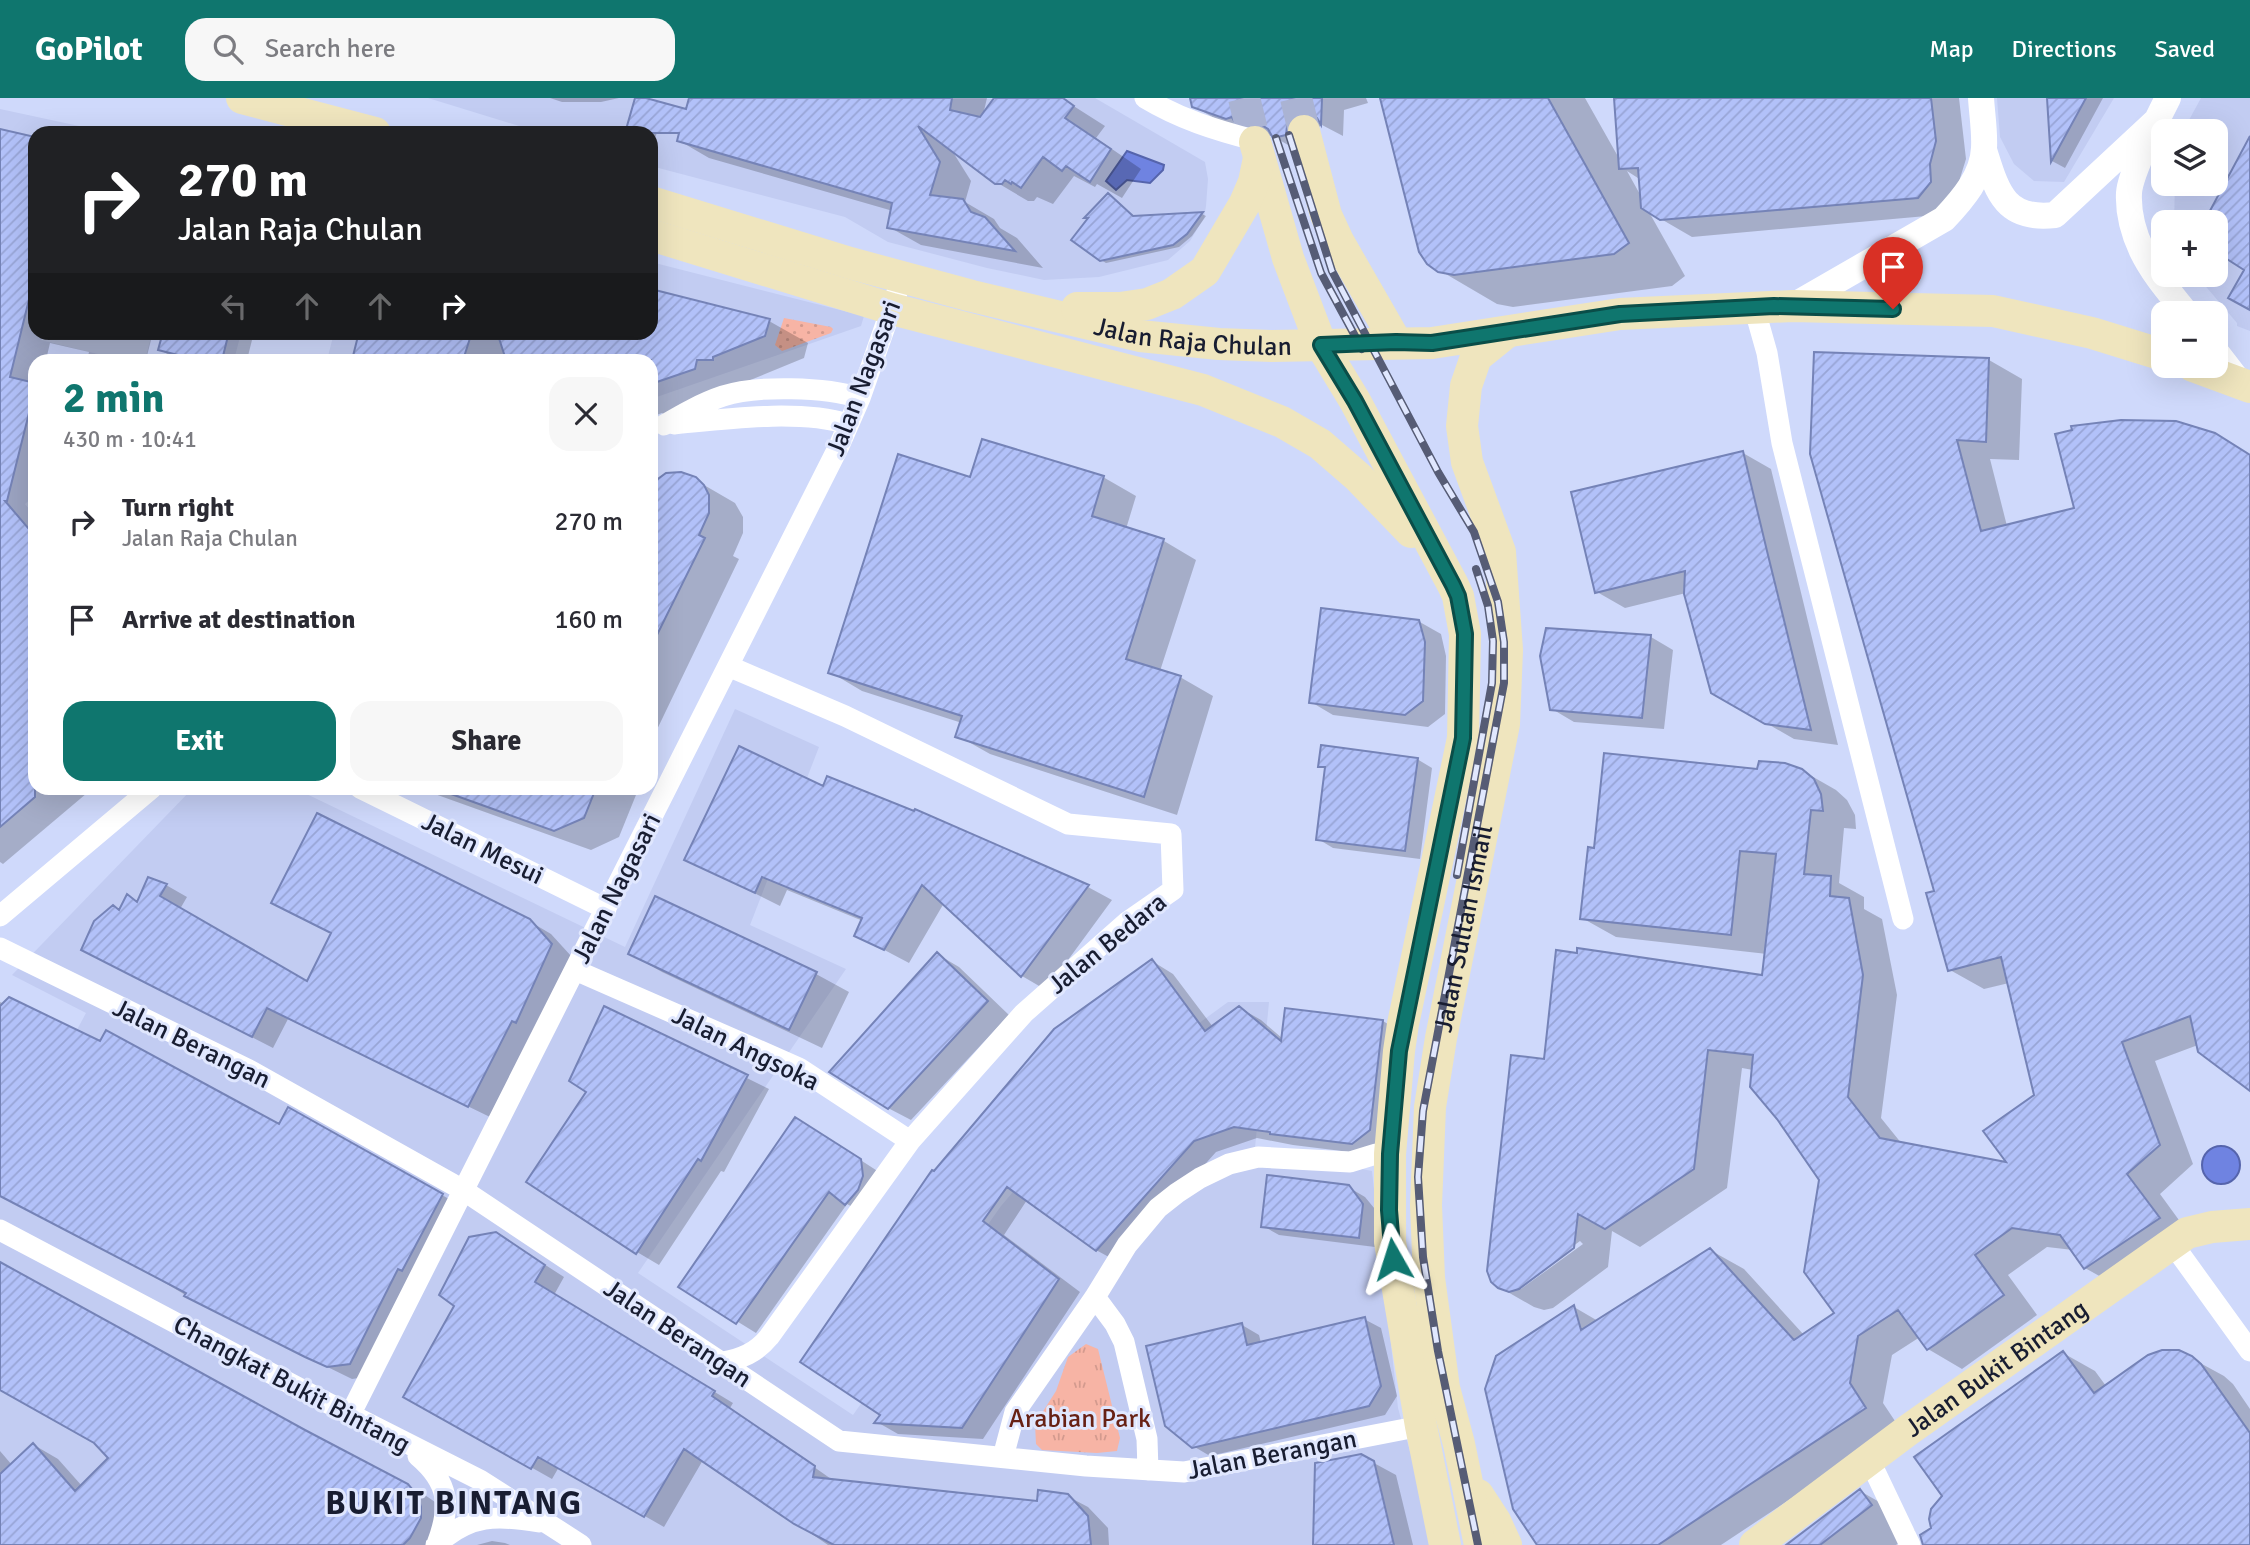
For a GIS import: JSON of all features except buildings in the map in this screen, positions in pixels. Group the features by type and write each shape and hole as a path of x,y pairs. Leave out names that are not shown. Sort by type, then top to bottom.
{"main road":[{"path":"242,98 348,126"},
{"path":"1304,131 1326,215 1396,342"},
{"path":"1009,304 1120,308 1147,304 1172,294 1205,271 1245,203 1254,182 1256,147"},
{"name":"Jalan Sultan Ismail","path":"1256,147 1288,258 1321,345 1355,401 1453,585 1458,596 1465,634 1463,738 1403,1024 1390,1154 1390,1242 1421,1426 1445,1545"},
{"name":"Jalan Raja Chulan","path":"658,204 902,278 1139,335 1219,344 1432,343 1620,314 1793,306 1993,312 2092,333 2151,351"},
{"name":"Jalan Raja Chulan","path":"658,237 891,309 1203,390 1282,422 1320,444 1358,477 1402,522 1453,585"},
{"name":"Jalan Sultan Ismail","path":"1480,1545 1444,1388 1429,1278 1426,1205 1430,1107 1441,1038 1504,724 1507,650 1500,552 1467,462 1462,426 1463,412 1466,386 1476,357 1508,331"},
{"path":"2226,378 2245,385"},
{"name":"Jalan Bukit Bintang","path":"1755,1545 1907,1431 2187,1233 2200,1229 2250,1224"},
{"path":"1465,1475 1507,1545"}],"street":[{"path":"1145,98 1172,114 1256,147"},
{"path":"1981,98 1984,150 1997,188 2007,203 2019,212 2043,216 2055,215 2162,109"},
{"path":"2162,109 2129,191 2130,206 2135,233 2143,253 2177,301"},
{"path":"1793,306 1944,219 1969,190 1984,150"},
{"name":"Jalan Nagasari","path":"350,1415 848,424 860,398 902,278"},
{"path":"1754,307 1767,352 1782,443 1903,919"},
{"path":"2228,366 2245,385"},
{"path":"658,427 724,396 751,391 842,392 860,398"},
{"path":"658,427 719,420 811,417 848,424"},
{"name":"Jalan Bedara","path":"722,1362 739,1359 759,1349 769,1338 910,1141 1031,1006 1127,922 1173,890 1171,834 1068,824 845,716 728,666"},
{"path":"0,916 144,795"},
{"name":"Jalan Mesui","path":"374,795 606,909"},
{"name":"Jalan Berangan","path":"0,948 249,1070 463,1190 839,1441 1184,1472 1421,1426"},
{"name":"Jalan Angsoka","path":"575,970 799,1068 910,1141"},
{"path":"1003,1457 1015,1412 1096,1297 1127,1245 1158,1208 1200,1178 1229,1164 1258,1157 1350,1162 1376,1154 1390,1154"},
{"name":"Changkat Bukit Bintang","path":"0,1230 350,1415 480,1480 581,1545"},
{"path":"2172,1243 2250,1351"},
{"path":"1096,1297 1124,1342 1147,1439 1148,1470"},
{"path":"401,1441 432,1468 444,1489 446,1516 436,1545"},
{"path":"1870,1461 1910,1545"},
{"path":"436,1545 452,1531 488,1517 509,1517 548,1524"}],"shaded area":[{"path":"428,98 1095,98 1205,162 1208,179 1206,206 1204,218 1190,241 1168,260 1099,277 1044,280 888,242 845,217 658,168 658,126 519,126"},
{"path":"1997,98 2114,98 2064,182 2034,181 2014,164 2000,137"},
{"path":"2201,98 2250,98 2250,331 2237,326 2228,312 2228,301 2218,301 2206,287 2228,287 2228,210 2174,210 2175,196 2228,196 2228,119 2190,119"},
{"path":"0,109 79,126 28,126 28,340 41,340 98,354 28,354 28,501 25,504 28,508 28,719 0,687"},
{"path":"658,264 864,316 861,326 658,397 658,354 329,354 332,340 658,340"},
{"path":"150,340 239,340 236,354 147,354"},
{"path":"735,709 819,747 750,925 846,969 638,1273 853,1415 1001,1206 1088,1104 1228,1002 1269,1002 1255,1148 1372,1171 1398,1408 1436,1545 179,1545 92,1473 15,1545 0,1545 0,1073 42,1095 86,1013 12,975 186,795 309,795 625,947"}],"green space":[{"path":"784,318 833,329 831,333 782,351 775,345"},
{"name":"Arabian Park","path":"1086,1344 1098,1349 1120,1438 1117,1451 1097,1453 1042,1450 1036,1444 1035,1424 1056,1391 1068,1357"}],"water":[{"path":"1127,151 1164,165 1163,170 1150,183 1127,180 1116,190 1106,181"},
{"path":"2221,1146 2234,1152 2240,1165 2234,1178 2221,1184 2208,1178 2202,1165 2208,1152"}],"tunnel":[{"path":"1244,98 1255,142"},
{"path":"1296,98 1304,131"}],"railway":[{"path":"1289,135 1332,271 1438,472 1474,532 1498,602 1504,642 1504,683 1423,1111 1418,1177 1423,1257 1438,1351 1478,1545"},
{"path":"1276,138 1321,273 1362,349"},
{"path":"1457,875 1492,683 1493,641 1488,606 1476,569"}],"district":[{"name":"BUKIT BINTANG","path":"454,1502"}],"route":[{"path":"1393,1259 1389,1210 1390,1154 1399,1051 1463,738 1465,634 1458,596 1453,585 1355,401 1321,345 1432,343 1620,314 1774,306 1893,309"}]}
